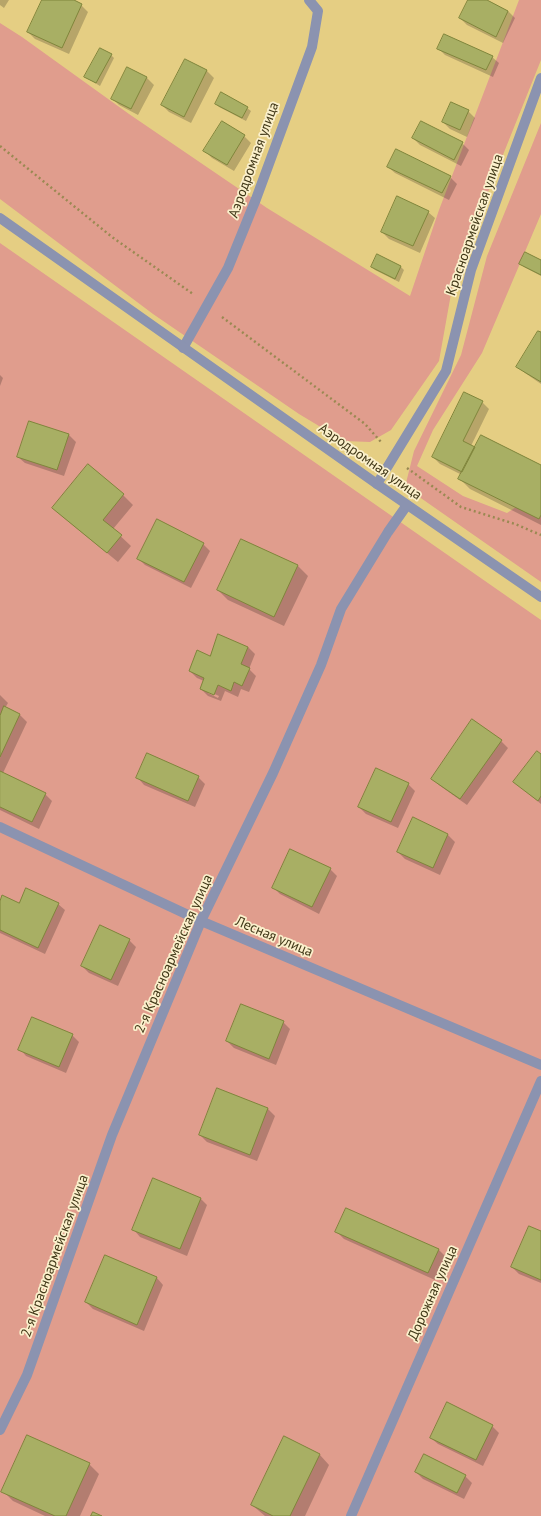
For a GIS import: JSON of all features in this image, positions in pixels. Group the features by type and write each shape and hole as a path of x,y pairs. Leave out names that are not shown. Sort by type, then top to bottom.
{"street":[{"name":"Аэродромная улица","path":"183,348 228,268 256,199 312,47 318,11 309,0"},
{"name":"Красноармейская улица","path":"377,484 446,371 471,270 541,78"},
{"name":"Аэродромная улица","path":"0,218 377,484 541,597"},
{"name":"2-я Красноармейская улица","path":"0,1430 27,1375 112,1135 202,921 273,773 321,665 341,609 388,532 408,505"},
{"name":"Лесная улица","path":"0,827 202,921 541,1065"},
{"name":"Дорожная улица","path":"351,1516 541,1081"}],"path":[{"path":"0,146 112,237 208,304 223,318 365,424 394,458 413,474 461,507 515,524 541,535"}],"shaded area":[{"path":"519,0 541,0 541,60 454,277 439,361 391,430 370,442 344,441 299,414 153,314 0,199 0,23 22,37 129,114 267,208 410,296 439,210"},
{"path":"541,123 541,214 482,353 433,430 417,466 463,496 507,513 531,497 541,476 541,582 405,487 414,451 461,355 487,256"},
{"path":"0,243 541,620 541,1516 0,1516"}],"building":[{"path":"42,0 74,0 82,4 62,48 27,32"},
{"path":"468,0 487,0 508,11 496,37 459,18"},
{"path":"444,34 493,56 486,70 437,49"},
{"path":"100,48 112,54 96,83 84,77"},
{"path":"185,59 207,70 184,117 161,105"},
{"path":"127,67 147,77 131,109 111,99"},
{"path":"221,92 248,107 242,118 215,104"},
{"path":"451,102 469,110 460,130 442,122"},
{"path":"222,121 245,135 227,165 203,151"},
{"path":"421,121 463,142 454,160 412,138"},
{"path":"396,149 451,176 442,193 387,167"},
{"path":"397,196 429,211 413,246 381,232"},
{"path":"525,252 541,260 541,275 519,264"},
{"path":"377,254 401,266 395,279 371,267"},
{"path":"538,331 541,332 541,382 516,367"},
{"path":"464,392 483,401 463,441 475,447 462,472 432,457"},
{"path":"29,421 69,434 57,470 17,457"},
{"path":"481,435 541,465 541,515 539,519 458,479"},
{"path":"88,464 124,494 103,520 122,535 107,553 52,508"},
{"path":"157,519 204,543 184,582 137,559"},
{"path":"241,539 298,565 274,617 217,590"},
{"path":"218,634 248,647 241,664 250,668 242,686 234,682 231,691 218,685 214,695 200,689 204,678 189,671 197,650 210,656"},
{"path":"4,706 20,714 0,757 0,716"},
{"path":"472,719 502,740 460,799 431,779"},
{"path":"537,751 541,754 541,796 538,801 513,782"},
{"path":"147,753 199,776 188,801 136,778"},
{"path":"376,768 409,783 391,822 358,807"},
{"path":"0,771 46,793 32,822 0,807"},
{"path":"413,817 448,834 433,868 397,852"},
{"path":"290,849 331,868 312,907 272,888"},
{"path":"26,888 59,903 38,948 0,930 0,901 2,895 19,903"},
{"path":"100,925 130,939 111,980 81,966"},
{"path":"241,1004 284,1021 269,1059 226,1041"},
{"path":"32,1017 73,1034 59,1067 18,1050"},
{"path":"217,1088 268,1108 250,1155 199,1135"},
{"path":"153,1178 201,1198 180,1249 132,1230"},
{"path":"346,1208 439,1249 428,1273 335,1232"},
{"path":"529,1226 541,1231 541,1280 511,1267"},
{"path":"105,1255 157,1277 137,1325 85,1302"},
{"path":"447,1402 493,1425 476,1460 430,1438"},
{"path":"27,1435 90,1463 66,1516 55,1516 1,1492"},
{"path":"284,1436 320,1454 290,1516 273,1516 251,1505"},
{"path":"424,1454 466,1475 457,1493 415,1472"},
{"path":"93,1512 102,1516 91,1516"}]}
